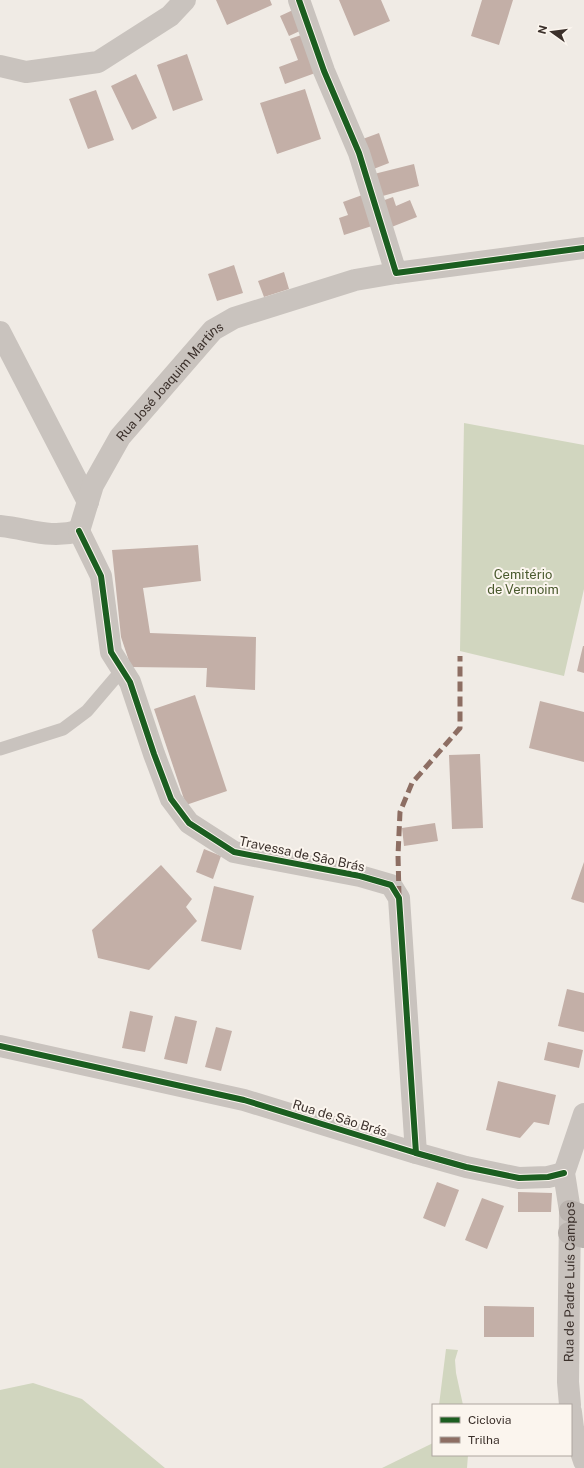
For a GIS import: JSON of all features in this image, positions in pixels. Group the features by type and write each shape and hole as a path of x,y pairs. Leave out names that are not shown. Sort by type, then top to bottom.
{"street":[{"path":"0,66 26,72 98,62 170,16 185,0"},
{"path":"299,0 324,71 359,153 396,274"},
{"name":"Rua José Joaquim Martins","path":"79,531 93,485 120,437 213,330 234,318 355,280 584,248"},
{"path":"0,332 88,502"},
{"path":"0,526 53,535 66,535 79,531"},
{"name":"Travessa de São Brás","path":"79,531 101,576 111,652 130,682 170,799 189,823 234,852 360,876 391,885 399,898 416,1153"},
{"name":"Rua de São Brás","path":"0,1046 110,1069 244,1100 466,1167 519,1178 548,1177 564,1173"},
{"name":"Rua de Padre Luís Campos","path":"570,1404 568,1382 577,1213 564,1173 584,1114"},
{"path":"572,1420 573,1428 584,1461"}],"lane":[{"path":"0,749 63,729 87,711 122,670"}],"green space":[{"name":"Cemitério de Vermoim","path":"464,423 584,445 584,589 564,676 460,651"},
{"path":"446,1349 458,1350 455,1360 456,1373 463,1404 439,1404"},
{"path":"33,1383 82,1399 165,1468 0,1468 0,1390"},
{"path":"432,1443 432,1456 468,1456 467,1468 382,1468"}],"building":[{"path":"216,0 270,0 272,5 227,25"},
{"path":"339,0 381,0 390,21 354,36"},
{"path":"482,0 513,0 499,45 471,36"},
{"path":"293,10 302,30 289,36 280,16"},
{"path":"304,34 318,72 285,84 279,67 298,60 290,39"},
{"path":"187,54 203,100 173,111 157,65"},
{"path":"136,74 157,118 132,130 111,86"},
{"path":"305,89 321,139 277,154 260,103"},
{"path":"96,90 114,140 88,149 69,99"},
{"path":"379,133 389,163 371,170 360,140"},
{"path":"414,164 419,186 379,197 374,174"},
{"path":"365,194 375,225 344,235 339,218 348,215 343,202"},
{"path":"393,197 396,206 410,200 417,217 389,228 379,202"},
{"path":"234,265 243,293 217,301 208,274"},
{"path":"284,272 289,289 264,297 258,281"},
{"path":"198,545 201,581 143,588 150,633 256,637 255,690 206,687 207,668 131,667 121,637 112,550"},
{"path":"584,646 584,673 577,671"},
{"path":"195,695 227,791 186,805 154,709"},
{"path":"540,701 584,712 584,762 529,748"},
{"path":"480,754 483,828 452,829 449,755"},
{"path":"435,823 438,841 404,846 402,828"},
{"path":"204,849 221,856 213,879 196,872"},
{"path":"584,862 584,903 571,899"},
{"path":"161,865 192,899 186,907 197,921 149,970 98,958 92,930"},
{"path":"214,886 254,896 241,950 201,941"},
{"path":"567,989 584,993 584,1032 558,1026"},
{"path":"130,1011 153,1016 145,1052 122,1048"},
{"path":"175,1016 197,1021 187,1064 164,1059"},
{"path":"216,1027 232,1031 221,1071 205,1067"},
{"path":"548,1042 583,1050 579,1068 544,1060"},
{"path":"498,1081 556,1095 549,1125 534,1122 520,1138 486,1130"},
{"path":"437,1182 459,1190 445,1227 423,1218"},
{"path":"518,1192 552,1193 551,1212 518,1212"},
{"path":"482,1198 504,1206 487,1249 465,1240"},
{"path":"484,1306 534,1307 534,1337 484,1337"}],"marked path":[{"path":"399,896 398,855 400,812 412,783 460,728 460,656"}],"cycle path":[{"path":"299,0 324,71 359,153 396,273 584,248"},
{"path":"79,531 101,576 111,652 130,682 171,799 189,823 234,852 360,876 391,885 399,898 416,1153"},
{"path":"0,1046 244,1100 466,1167 519,1178 548,1177 564,1173"}]}
